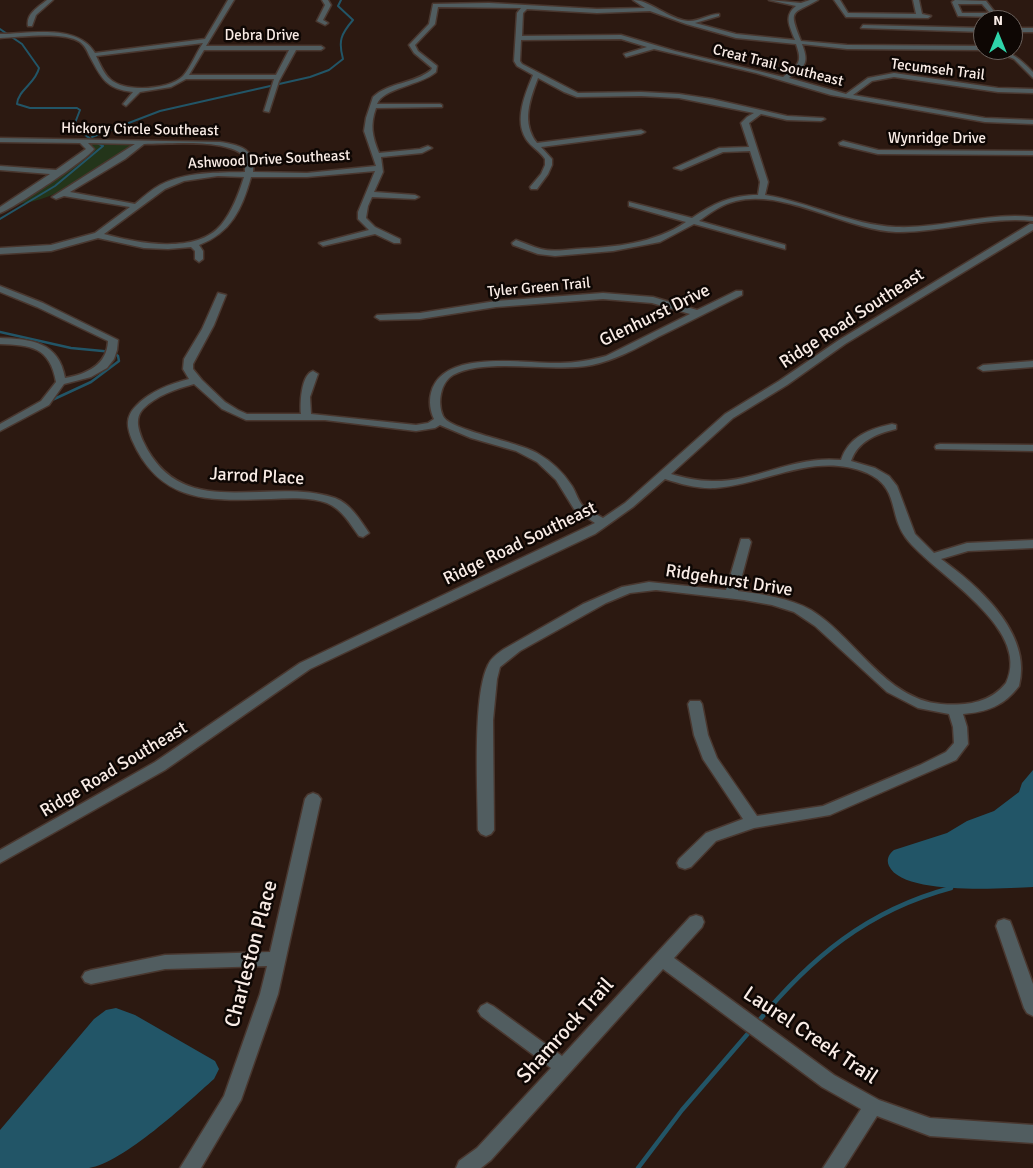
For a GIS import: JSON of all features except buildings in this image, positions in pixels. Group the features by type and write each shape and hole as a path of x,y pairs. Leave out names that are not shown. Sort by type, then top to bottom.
{"street":[{"path":"30,25 29,18 32,14 50,0"},
{"path":"0,36 73,38 85,43 109,82 123,88 138,90 170,86 185,77 231,0"},
{"path":"325,0 328,5 320,21 325,24"},
{"path":"636,0 651,9 688,23 728,34 798,42 882,47 973,48"},
{"path":"772,0 801,5"},
{"path":"784,79 802,64 804,57 790,18 794,10 801,5 815,0"},
{"path":"837,0 846,15 928,16"},
{"path":"916,0 919,16"},
{"path":"986,1 993,16 960,15 956,10 955,2 986,1"},
{"path":"397,242 376,231 362,219 363,204 379,168 368,132 376,97 380,93 425,77 434,71 435,68 416,52 412,45 432,26 436,19 435,5 475,4 604,12 651,9"},
{"path":"526,7 520,12 517,61 519,65 536,76 577,95 641,94 679,96 712,101 787,118 821,119"},
{"path":"688,23 717,15"},
{"path":"863,27 973,30"},
{"name":"Creat Trail Southeast","path":"519,38 558,39 609,35 635,39 653,47 847,96 980,119 1033,122"},
{"path":"876,37 882,47"},
{"path":"92,55 208,40"},
{"path":"626,56 653,47"},
{"name":"Debra Drive","path":"203,48 321,48"},
{"path":"267,111 279,77 293,48"},
{"path":"1018,60 1033,76"},
{"name":"Tecumseh Trail","path":"847,96 867,80 880,76 903,75 998,90 1033,91"},
{"path":"534,187 549,171 550,164 547,155 527,135 524,127 527,101 536,76"},
{"path":"943,82 950,76"},
{"path":"185,77 279,77"},
{"path":"126,104 138,90"},
{"path":"374,106 440,106"},
{"path":"760,112 749,118 745,123 764,182 762,197"},
{"path":"536,145 641,132"},
{"name":"Hickory Circle Southeast","path":"0,140 202,142 226,145 249,157 248,174"},
{"path":"0,210 88,154 90,149 83,142"},
{"path":"135,206 59,195 122,157 142,142"},
{"name":"Wynridge Drive","path":"843,144 878,152 1033,153"},
{"path":"376,155 422,151 428,148"},
{"path":"678,168 722,150 754,149"},
{"path":"0,168 60,172"},
{"name":"Ashwood Drive Southeast","path":"0,251 51,248 98,235 162,187 182,179 208,175 320,174 379,168"},
{"path":"98,235 145,247 193,243 214,234 224,227 245,187 248,174"},
{"path":"369,194 415,197"},
{"path":"516,243 541,252 555,253 645,243 670,235 730,199 762,197 894,229 929,228 1010,218 1033,219"},
{"path":"632,204 782,246"},
{"name":"Ridge Road Southeast","path":"0,857 160,766 305,666 345,645 547,554 604,523 629,505 735,412 774,389 848,338 1033,226"},
{"path":"322,242 376,231"},
{"path":"193,243 198,247 199,260"},
{"path":"0,289 40,305 113,340 113,347 104,366 86,378 61,382 45,404 0,428"},
{"name":"Glenhurst Drive","path":"440,420 436,411 435,388 438,382 464,368 480,364 557,366 592,363 609,358 739,293"},
{"path":"222,295 203,335 187,362 190,374 230,412 246,417 352,418 397,427 416,428 431,426 440,420 466,434 517,448 541,459 554,470 568,489 577,506 604,523"},
{"name":"Tyler Green Trail","path":"380,317 420,316 496,304 603,296 652,300 700,314"},
{"path":"0,340 21,341 37,345 49,353 55,358 61,382"},
{"path":"983,368 1033,364"},
{"path":"306,417 305,397 313,374"},
{"name":"Jarrod Place","path":"196,380 160,392 147,400 134,415 133,429 151,468 160,477 191,490 218,496 305,497 333,502 348,512 363,533"},
{"path":"845,463 848,452 853,444 865,436 892,427"},
{"path":"940,447 1033,448"},
{"name":"Ridgehurst Drive","path":"486,830 487,705 495,664 512,651 595,603 636,587 731,595 782,604 809,614 885,686 912,702 936,708 955,710 984,707 996,702 1005,694 1029,661 1032,642 1025,623 1017,614 995,598 931,558 911,537 904,522 896,489 890,482 870,471 845,463 816,462 719,486 692,485 663,475"},
{"path":"731,595 745,542"},
{"path":"931,558 967,547 1033,544"},
{"path":"695,704 701,735 710,759 753,822"},
{"path":"685,863 711,837 753,822 825,811 925,769 951,756 961,744 960,727 955,710"},
{"name":"Charleston Place","path":"190,1168 232,1100 270,994 313,799"},
{"name":"Shamrock Trail","path":"466,1168 484,1154 696,922"},
{"path":"1004,926 1033,1008"},
{"path":"91,977 165,962 277,959"},
{"name":"Laurel Creek Trail","path":"662,959 828,1081 873,1106 930,1127 1033,1134"},
{"path":"487,1011 563,1067"},
{"path":"833,1168 873,1106"}],"green space":[{"path":"90,143 136,143 64,190 32,202 16,204 90,156 94,150"}],"water":[{"path":"1033,770 1033,887 979,889 933,886 913,882 898,876 889,866 888,857 894,850 947,833 967,821 994,811 1019,792 1022,783"},
{"path":"116,1008 135,1015 215,1061 219,1069 214,1079 154,1131 103,1164 89,1168 0,1168 0,1130 94,1019 106,1010"}],"waterway":[{"path":"92,137 160,111 310,77 329,70 343,59 342,38 353,20 338,6 341,0"},
{"path":"0,29 22,44 39,68 34,78 20,95 17,104 30,108 77,108 80,110 75,123 77,127 103,146 55,186 0,219"},
{"path":"0,332 71,348 113,352 118,356 119,361 91,382 50,401"},
{"path":"757,1023 798,978 843,939 893,909 921,897 951,888"},
{"path":"638,1168 682,1110 751,1030"}]}
